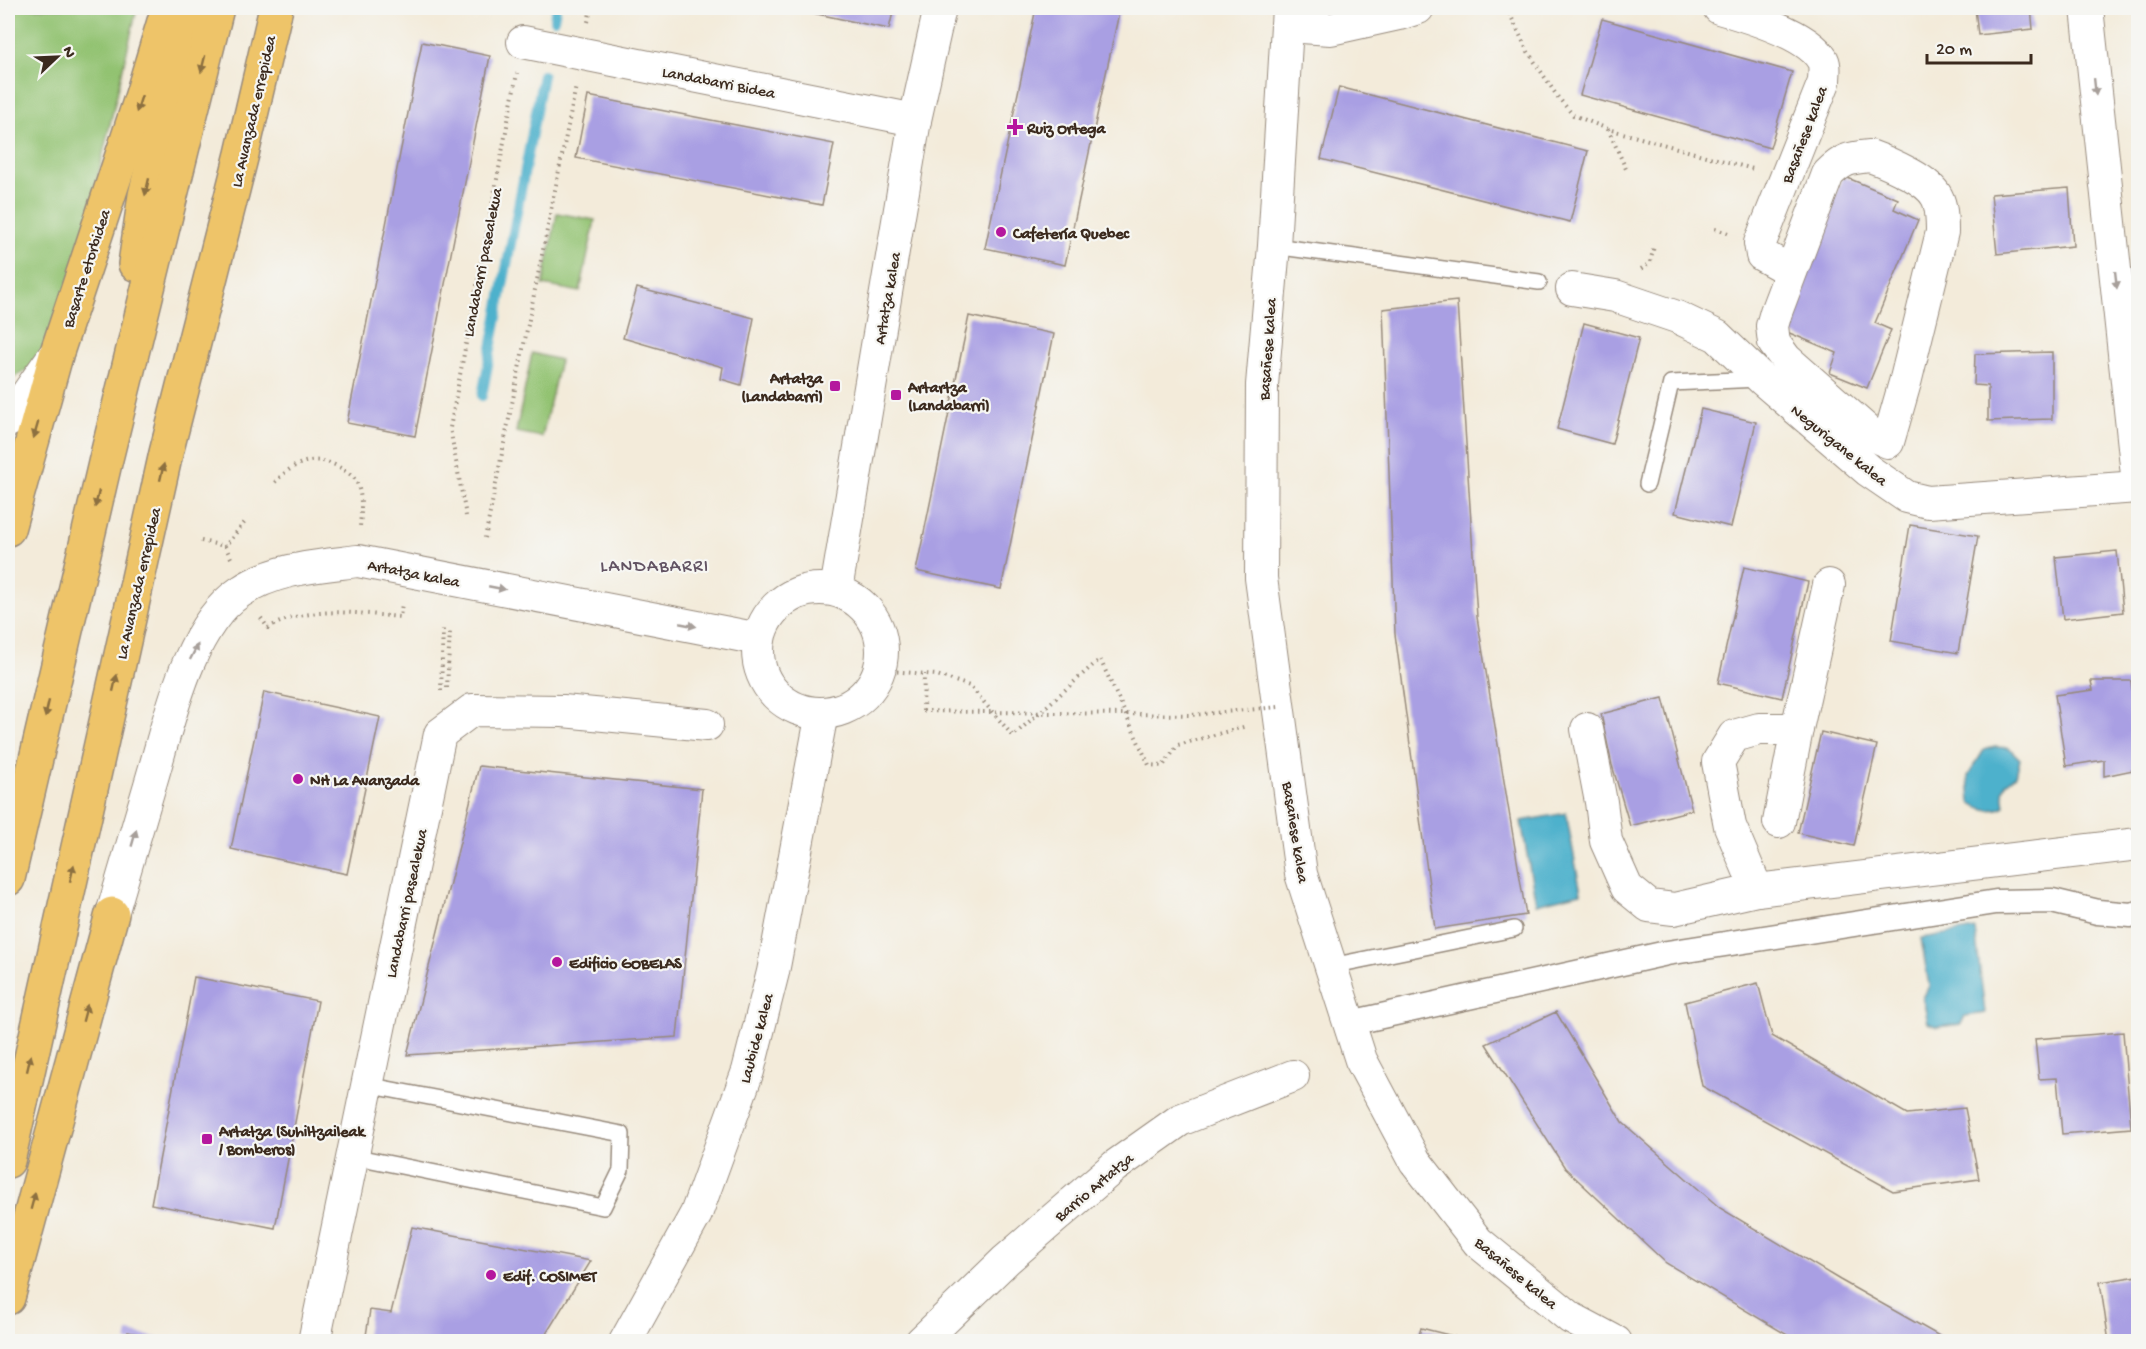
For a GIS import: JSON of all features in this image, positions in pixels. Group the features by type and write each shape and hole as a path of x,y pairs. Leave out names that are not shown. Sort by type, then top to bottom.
{"main road":[{"name":"Basarte etorbidea","path":"8,530 57,352 142,95 168,8"},
{"path":"105,463 145,195 190,8"},
{"path":"8,879 105,463 217,8"},
{"name":"La Avanzada errepidea","path":"8,1161 166,453 242,154 276,8"},
{"path":"8,1298 112,914"}],"street":[{"name":"Artatza kalea","path":"836,590 915,120 940,8"},
{"name":"Basañese kalea","path":"1418,8 1331,28 1287,17 1274,246 1262,386 1261,578 1301,874 1361,1059 1415,1161 1478,1242 1571,1318 1616,1341"},
{"name":"Basañese kalea","path":"1719,8 1787,33 1810,45 1824,61 1824,82 1760,243 1762,255 1791,271"},
{"name":"Negurigane kalea","path":"1572,289 1615,296 1677,316 1716,336 1762,379 1869,471 1906,497 1928,502 2139,485 2087,8"},
{"name":"Landabarri Bidea","path":"523,42 915,120"},
{"path":"1870,156 1929,185 1936,196 1942,211 1942,232 1888,442 1872,435 1786,359 1774,343 1772,326 1791,271 1828,174 1839,163 1851,158 1870,156"},
{"path":"8,421 57,352"},
{"name":"Artatza kalea","path":"112,914 182,676 209,622 240,592 276,575 298,568 358,561 759,639"},
{"path":"1779,822 1829,585"},
{"path":"819,588 836,590 854,598 869,612 879,630 882,650 879,670 871,687 857,701 841,710 822,713 804,711 786,703 772,691 762,674 758,656 759,639 764,622 774,608 787,597 819,588"},
{"path":"440,734 472,710 563,711 707,725"},
{"name":"Laubide kalea","path":"626,1341 696,1214 748,1071 773,972 822,713"},
{"path":"1587,729 1606,842 1627,888 1649,906 1674,909 1757,890 2139,844"},
{"path":"1757,890 1730,826 1719,762 1734,736 1759,729 1797,729"},
{"name":"Landabarri pasealekua","path":"314,1341 440,734"},
{"path":"1350,1023 1668,953 1996,902 2052,901 2098,912 2139,914"},
{"name":"Barrio Artatza","path":"921,1341 1006,1260 1114,1166 1180,1120 1293,1076"}],"lane":[{"path":"1274,246 1539,282"},
{"path":"1647,484 1671,383 1762,379"},
{"path":"1331,966 1514,928"},
{"path":"352,1156 603,1207 621,1170 622,1134 367,1085"}],"path":[{"path":"485,538 591,8"},
{"path":"1507,8 1527,50 1557,96 1574,115 1608,129 1786,178"},
{"name":"Landabarri pasealekua","path":"466,516 450,428 523,42"},
{"path":"1608,129 1626,169"},
{"path":"1637,271 1650,263 1654,246"},
{"path":"275,482 287,470 311,460 327,461 346,471 356,481 361,505 358,561"},
{"path":"225,546 244,522"},
{"path":"201,541 225,546 234,562"},
{"path":"258,614 267,628 281,620 298,615 320,613 346,612 400,616 407,571"},
{"path":"440,734 443,626"},
{"path":"447,692 450,630"},
{"path":"879,670 937,675 970,686 1013,736 1101,659 1149,765 1164,766 1178,745 1279,712"},
{"path":"924,674 923,711 1191,715 1279,712"}],"green space":[{"path":"8,8 137,8 57,352 8,381"},
{"path":"557,213 595,220 580,292 543,285"},
{"path":"532,353 560,360 542,437 516,432"}],"water":[{"path":"1995,747 2009,748 2020,759 2016,775 2006,783 2003,791 2005,806 1987,810 1970,802 1968,776 1984,750"},
{"path":"1566,813 1581,893 1536,904 1521,821"},
{"path":"1975,929 1985,1013 1965,1016 1961,1024 1937,1027 1928,1023 1923,998 1929,986 1921,938"}],"building":[{"path":"789,8 894,8 889,29"},
{"path":"1036,8 1120,8 1065,265 985,248"},
{"path":"1975,8 2031,8 2033,29 1978,35"},
{"path":"1602,19 1792,72 1770,148 1580,95"},
{"path":"422,42 490,56 415,436 347,423"},
{"path":"1339,87 1588,151 1570,222 1321,159"},
{"path":"588,96 834,144 822,205 576,158"},
{"path":"1843,176 1898,199 1894,209 1918,220 1875,323 1891,330 1867,388 1830,373 1837,353 1780,329"},
{"path":"2069,188 2073,246 1997,254 1991,194"},
{"path":"637,288 754,318 741,385 721,379 723,367 623,338"},
{"path":"1457,301 1477,617 1526,915 1435,929 1395,634 1383,309"},
{"path":"969,316 1054,334 1001,589 916,571"},
{"path":"1584,323 1639,338 1612,444 1557,429"},
{"path":"2052,352 2052,419 1988,421 1988,386 1974,385 1975,354"},
{"path":"1701,409 1756,422 1731,527 1675,513"},
{"path":"1910,525 1978,536 1958,653 1891,641"},
{"path":"2117,551 2123,612 2063,619 2056,557"},
{"path":"1744,567 1808,582 1782,698 1718,683"},
{"path":"2091,681 2131,681 2138,746 2138,769 2104,776 2104,760 2066,766 2055,695 2093,690"},
{"path":"264,692 380,717 347,874 231,849"},
{"path":"1663,698 1692,810 1630,826 1612,765 1601,714"},
{"path":"1821,732 1877,745 1854,846 1798,833"},
{"name":"Edificio GOBELAS","path":"479,766 702,789 677,1037 407,1055"},
{"path":"194,977 318,1001 275,1228 151,1204"},
{"path":"1758,983 1772,1036 1907,1114 1965,1108 1979,1179 1893,1191 1702,1086 1685,1002"},
{"path":"1556,1012 1622,1122 1720,1208 1840,1280 1950,1342 1799,1342 1666,1263 1565,1168 1486,1044"},
{"path":"2123,1032 2131,1128 2062,1134 2057,1078 2039,1079 2035,1039"},
{"name":"Edif. COSIMET","path":"412,1227 591,1261 541,1342 365,1342 370,1310 391,1313"},
{"path":"2138,1276 2138,1342 2109,1342 2100,1282"},
{"path":"1421,1328 1473,1341 1473,1342 1417,1342"},
{"path":"128,1332 169,1340 169,1342 126,1342"}],"waterway":[{"path":"554,19 556,8"},
{"path":"482,396 543,75"}],"place":[{"name":"Ruiz Ortega","path":"1015,127"},
{"name":"Cafetería Quebec","path":"1001,232"},
{"name":"Artatza (Landabarri)","path":"835,386"},
{"name":"Artartza (Landabarri)","path":"896,395"},
{"name":"NH La Avanzada","path":"298,779"},
{"name":"Edificio GOBELAS","path":"557,962"},
{"name":"Artatza (Suhiltzaileak / Bomberos)","path":"207,1139"},
{"name":"Edif. COSIMET","path":"491,1275"}],"district":[{"name":"LANDABARRI","path":"655,565"}]}
